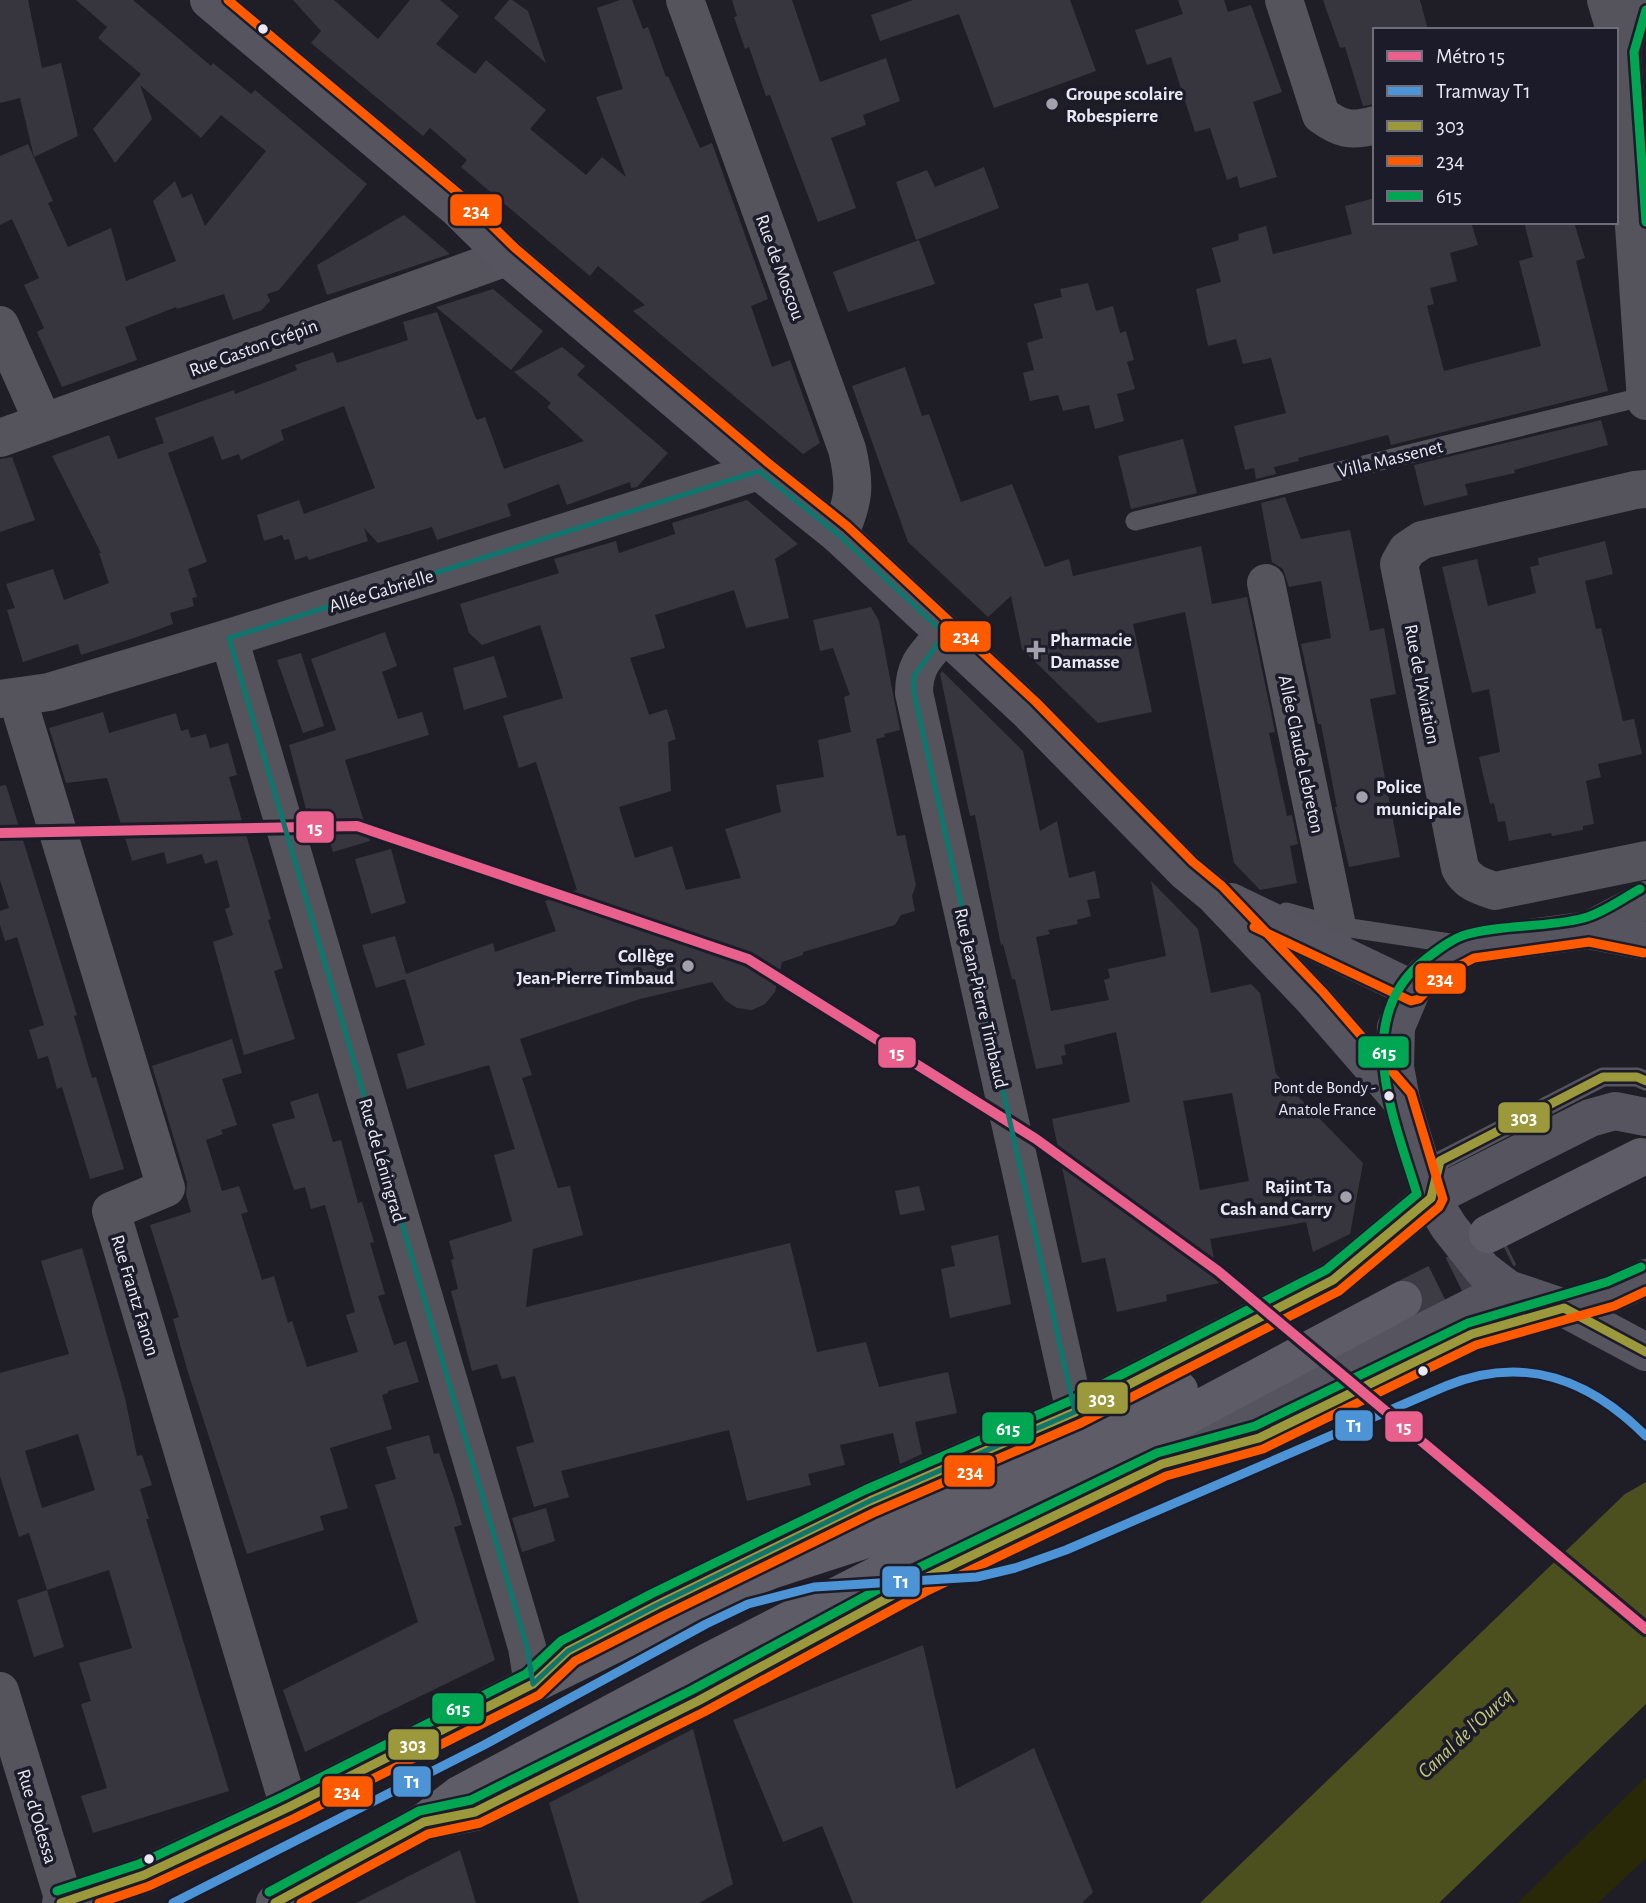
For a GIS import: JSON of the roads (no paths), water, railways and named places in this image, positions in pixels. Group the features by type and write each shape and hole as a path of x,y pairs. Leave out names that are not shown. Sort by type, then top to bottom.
{"highway":[{"path":"1498,1241 1644,1167"},
{"path":"424,1822 459,1795 710,1661 1130,1446 1396,1291 1005,1479 873,1537 771,1570 734,1585 533,1684"}],"main road":[{"path":"209,0 457,208 507,257 759,471 839,535 1028,711 1185,871 1213,894 1314,1000 1401,1100"},
{"path":"1213,894 1412,989"},
{"path":"1646,941 1589,930 1471,946 1446,959 1412,989 1396,1027 1395,1067 1401,1100 1431,1198 1448,1227 1483,1270 1508,1289 1563,1308 1646,1352"},
{"path":"63,1902 144,1875 289,1807 533,1684 568,1651 657,1605 870,1501 1075,1412 1333,1280 1431,1198 1590,1118 1615,1111 1646,1117"},
{"path":"1563,1308 1611,1294 1646,1278"},
{"path":"275,1903 424,1822 475,1812 698,1701 919,1581 1162,1464 1508,1289"}],"street":[{"name":"Rue de Moscou","path":"685,0 847,449 854,478 853,493 851,508 839,535"},
{"path":"1284,0 1321,115 1337,127 1359,130 1373,126"},
{"path":"1606,0 1614,28"},
{"path":"1618,39 1636,0"},
{"path":"1618,53 1646,398"},
{"name":"Rue Gaston Crépin","path":"0,438 507,257"},
{"path":"0,325 43,422"},
{"name":"Allée Gabrielle","path":"8,698 49,692 229,638 759,471"},
{"name":"Rue de l'Aviation","path":"1646,489 1422,540 1407,550 1399,564 1460,868 1465,878 1495,891 1646,860"},
{"name":"Allée Claude Lebreton","path":"1266,583 1337,926"},
{"name":"Rue Jean-Pierre Timbaud","path":"944,634 924,657 914,676 914,693 1075,1412"},
{"name":"Rue de Léningrad","path":"229,638 527,1647 533,1684"},
{"name":"Rue Frantz Fanon","path":"8,698 166,1188 111,1211 289,1807"},
{"path":"1589,930 1646,900"},
{"name":"Rue d'Odessa","path":"0,1691 63,1902"}],"lane":[{"name":"Villa Massenet","path":"1135,521 1646,398"},
{"path":"1213,894 1337,926 1471,946"},
{"path":"1431,1198 1440,1161 1603,1077 1637,1077 1646,1081"},
{"path":"1162,1464 1259,1438 1472,1334 1563,1308"}],"water":[{"name":"Canal de l'Ourcq","path":"1646,1482 1646,1704 1439,1903 1200,1903 1625,1494"}],"tunnel":[{"path":"1403,1300 1508,1248"}],"metro line":[{"name":"15","path":"0,833 357,826 748,959 1036,1139 1218,1271 1646,1629"}],"tram line":[{"name":"T1","path":"173,1903 484,1745 706,1624 748,1604 814,1587 977,1577 1015,1568 1066,1550 1446,1386 1475,1377 1502,1372 1529,1373 1554,1378 1602,1400 1646,1436"}],"place":[{"name":"Groupe scolaire Robespierre","path":"1052,104"},
{"name":"Pharmacie Damasse","path":"1036,650"},
{"name":"Police municipale","path":"1362,797"},
{"name":"Collège Jean-Pierre Timbaud","path":"688,966"},
{"name":"Pont de Bondy - Anatole France","path":"1389,1096"},
{"name":"Rajint Ta Cash and Carry","path":"1346,1197"}]}
